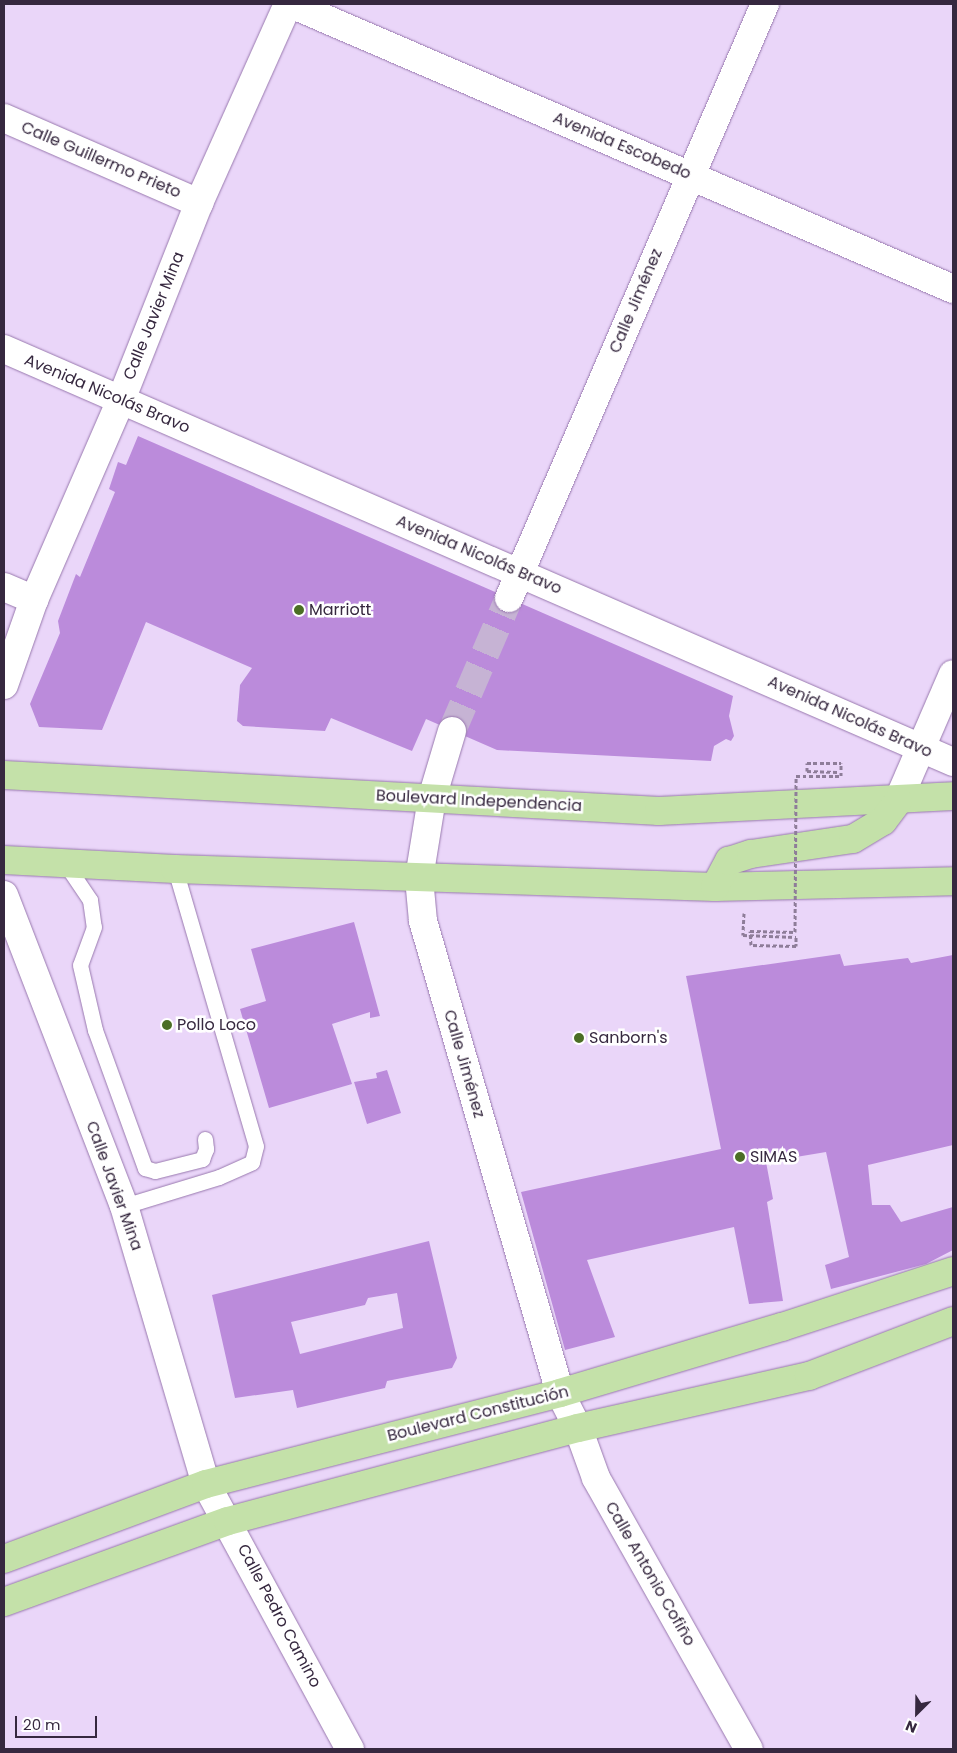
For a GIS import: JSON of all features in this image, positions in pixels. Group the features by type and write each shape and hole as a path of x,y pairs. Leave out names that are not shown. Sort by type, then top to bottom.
{"main road":[{"name":"Boulevard Independencia","path":"4,775 659,811 898,801 953,796"},
{"path":"715,887 729,861 750,854 853,839 883,821 898,801"},
{"path":"4,860 175,869 715,887 953,881"},
{"name":"Boulevard Constitución","path":"4,1559 206,1484 560,1393 782,1327 953,1271"},
{"path":"4,1602 228,1521 578,1428 809,1376 953,1320"}],"street":[{"name":"Avenida Escobedo","path":"290,4 953,289"},
{"name":"Calle Javier Mina","path":"4,685 34,600 121,400 199,203 290,4"},
{"name":"Calle Jiménez","path":"509,598 764,4"},
{"name":"Calle Guillermo Prieto","path":"4,118 199,203"},
{"name":"Avenida Nicolás Bravo","path":"4,349 953,762"},
{"path":"4,587 34,600"},
{"path":"898,801 953,674"},
{"name":"Calle Jiménez","path":"452,731 432,798 419,878 423,921 560,1393"},
{"name":"Calle Javier Mina","path":"4,895 124,1206 206,1484"},
{"name":"Calle Antonio Cofiño","path":"560,1393 578,1428 596,1478 749,1749"},
{"name":"Calle Pedro Camino","path":"206,1484 228,1521 350,1749"}],"lane":[{"path":"65,863 90,900 94,927 80,965 96,1030 145,1168 156,1171 202,1159 206,1149 205,1139"},
{"path":"124,1206 219,1177 252,1162 256,1146 175,869"}],"path":[{"path":"744,887 744,936 796,937 796,946 751,945 750,931 795,932 796,776 841,776 841,763 807,763 807,772 844,772"}],"building":[{"name":"Marriott","path":"138,436 733,696 729,716 734,736 731,741 726,739 714,746 711,761 497,750 426,719 412,751 331,718 325,731 243,726 237,721 240,685 252,668 146,622 102,730 39,727 30,704 60,633 58,621 76,574 80,577 115,492 109,489 118,462 126,465"},
{"path":"354,922 380,1016 370,1018 370,1012 332,1024 352,1084 269,1108 240,1009 266,1001 251,949"},
{"name":"SIMAS","path":"840,954 844,966 908,958 911,963 953,955 953,1145 868,1165 872,1205 890,1205 901,1222 953,1207 953,1250 926,1264 831,1289 825,1265 849,1257 826,1152 766,1162 773,1199 767,1202 783,1301 749,1304 734,1227 587,1260 615,1337 565,1350 521,1192 721,1149 686,976"},
{"path":"387,1070 401,1113 367,1124 354,1082 377,1078 376,1073"},
{"path":"429,1241 457,1358 452,1368 387,1381 385,1388 297,1408 293,1390 235,1398 212,1295","holes":["397,1293 403,1328 300,1354 291,1322 365,1305 368,1298"]}],"tunnel":[{"path":"452,731 509,598"}],"place":[{"name":"Marriott","path":"299,610"},
{"name":"Pollo Loco","path":"167,1025"},
{"name":"Sanborn's","path":"579,1038"},
{"name":"SIMAS","path":"740,1157"}]}
